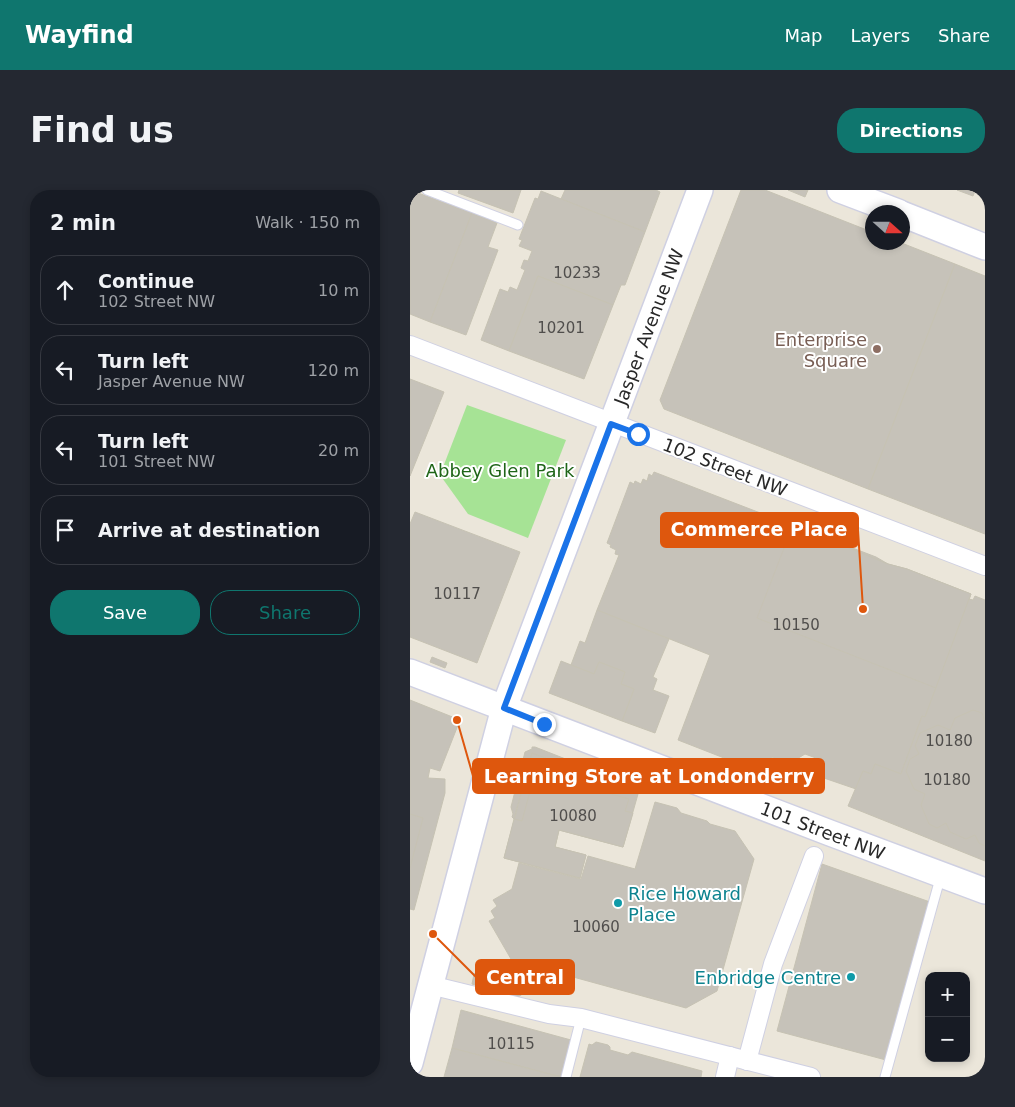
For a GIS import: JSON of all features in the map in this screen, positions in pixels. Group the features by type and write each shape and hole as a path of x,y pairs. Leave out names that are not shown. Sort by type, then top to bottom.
{"main road":[{"name":"Jasper Avenue NW","path":"410,1063 504,708 700,190"},
{"path":"840,190 869,195 886,205"},
{"path":"910,217 985,247"},
{"name":"101 Street NW","path":"410,672 985,891"}],"street":[{"name":"102 Street NW","path":"410,345 611,424 985,566"},
{"path":"725,1077 739,1058 814,856"},
{"path":"430,984 549,1014 581,1018 811,1077"}],"lane":[{"path":"427,190 518,225"},
{"path":"885,1077 941,874"},
{"path":"566,1077 581,1018"}],"green space":[{"name":"Abbey Glen Park","path":"467,405 566,440 528,538 468,514 440,475"}],"building":[{"path":"410,190 472,213 430,322 410,314"},
{"path":"459,190 521,190 513,213 458,193"},
{"path":"565,190 656,190 660,192 645,232 561,199"},
{"name":"Enterprise Square","path":"741,190 765,190 865,229 865,250 910,250 910,246 955,264 868,489 664,409 660,400"},
{"path":"788,190 808,190 805,197"},
{"path":"957,190 985,190 985,195 975,191 973,196"},
{"path":"541,191 645,232 625,285 621,285 613,305 538,276 509,351 481,340 500,289 508,292 510,287 517,290 525,270 521,268 524,260 528,261 532,251 519,246 522,240 519,239 535,198 538,199"},
{"path":"472,213 497,223 488,247 498,250 466,335 430,322"},
{"path":"955,264 985,276 985,534 868,489"},
{"path":"538,276 613,305 584,379 509,351"},
{"path":"410,379 444,392 410,476"},
{"path":"654,472 763,514 761,518 780,526 782,521 876,557 888,564 907,569 971,594 925,717 922,716 901,774 875,764 871,774 863,771 856,789 821,777 823,771 820,769 816,758 805,754 795,760 790,758 788,764 772,757 765,774 678,740 710,655 597,610 619,555 615,554 616,550 607,543 630,482 634,484 635,481 641,484 643,479 647,481 649,474 652,476"},
{"path":"415,512 520,552 477,663 410,637 410,524"},
{"path":"793,525 888,564 907,569 971,594 936,688 757,618"},
{"path":"975,596 985,600 985,861 848,806 863,771 871,774 875,764 901,774 922,716 925,717 969,599 973,600"},
{"path":"597,610 669,639 653,677 657,679 653,690 669,696 655,733 622,721 634,689 621,684 625,672 599,662 594,674 571,665 580,641 585,643"},
{"path":"432,657 447,663 445,668 430,662"},
{"path":"561,661 594,674 599,662 625,672 621,684 634,689 622,721 549,693"},
{"path":"410,700 460,720 440,771 430,768 428,778 445,779 445,793 414,910 410,909"},
{"path":"973,710 982,713 985,721 985,846 979,843 975,835 966,839 950,832 946,823 937,828 929,824 921,805 925,794 914,789 906,771 910,759 919,754 915,746 920,733 938,725 950,730 955,718"},
{"path":"532,747 637,787 639,790 637,794 532,753 514,819 511,807 525,752 532,749"},
{"path":"532,753 638,794 623,847 559,830 555,847 586,855 580,878 504,858"},
{"path":"535,773 629,799 625,811 633,813 623,847 559,830 555,847 586,855 580,878 504,858 514,819 522,821"},
{"name":"Rice Howard Place","path":"655,802 677,808 681,813 707,821 710,824 735,831 754,859 717,991 686,1008 555,972 548,977 544,969 537,974 532,966 526,970 522,963 515,966 489,921 495,918 491,911 497,906 493,900 512,889 519,863 581,879 588,856 635,869"},
{"path":"410,814 423,818 410,868"},
{"name":"Enbridge Centre","path":"822,864 930,902 886,1060 777,1031"},
{"path":"487,965 516,973 527,991 518,997 472,984 474,974"},
{"path":"461,1010 571,1040 562,1074 560,1076 553,1075 452,1048"},
{"path":"596,1042 608,1045 610,1050 628,1055 632,1052 702,1071 701,1077 580,1077 589,1044 592,1045"},
{"path":"452,1048 553,1075 560,1076 562,1074 562,1077 444,1077"}],"place":[{"name":"Enterprise Square","path":"877,349"},
{"name":"Commerce Place","path":"863,609"},
{"name":"Learning Store at Londonderry","path":"457,720"},
{"name":"Rice Howard Place","path":"618,903"},
{"name":"Central","path":"433,934"},
{"name":"Enbridge Centre","path":"851,977"}],"route":[{"path":"544,724 504,708 611,424 638,434"}]}
